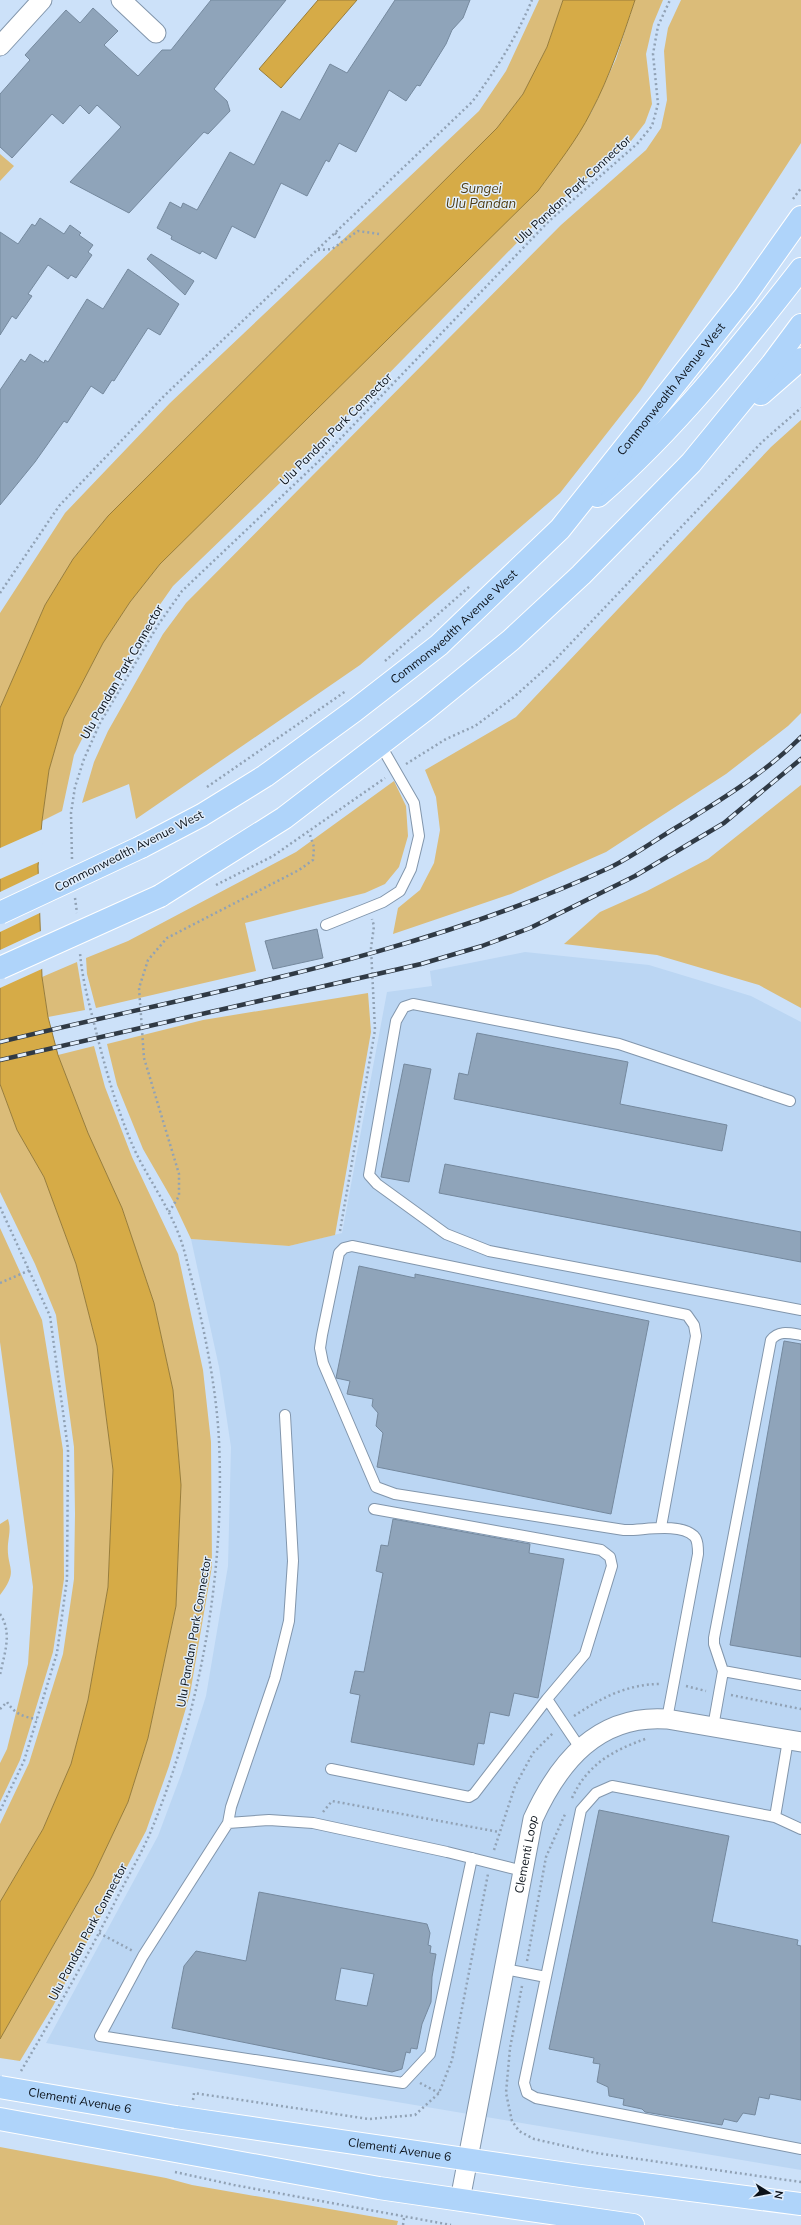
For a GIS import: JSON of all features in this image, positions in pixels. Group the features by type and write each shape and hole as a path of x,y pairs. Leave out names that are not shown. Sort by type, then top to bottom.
{"main road":[{"name":"Commonwealth Avenue West","path":"0,914 141,847 202,815 265,776 354,711 439,645 560,530 740,302 796,209"},
{"path":"560,530 634,465 685,411 721,370 801,269"},
{"path":"0,968 160,896 284,818 468,675 529,624 581,576 647,509 719,430 801,325"},
{"path":"719,430 801,359"},
{"name":"Clementi Avenue 6","path":"0,2087 176,2117 468,2160 801,2204"},
{"path":"0,2119 171,2161 379,2188 633,2225"}],"street":[{"path":"0,46 42,0"},
{"path":"121,0 156,33"},
{"name":"Clementi Loop","path":"460,2200 533,1819 546,1792 560,1770 580,1748 608,1729 630,1721 650,1717 667,1718 795,1741"}],"lane":[{"path":"326,925 383,902 400,891 411,869 419,836 414,803 397,770 380,744"},
{"path":"790,1101 619,1044 413,1004 404,1007 396,1021 369,1175 377,1184 446,1234 490,1251 801,1310"},
{"path":"661,1527 696,1336 694,1325 687,1315 352,1246 344,1248 338,1253 320,1348 323,1363 376,1487 395,1494 624,1530 661,1527 689,1533 694,1536 697,1542 698,1554 667,1718"},
{"path":"713,1727 724,1671 714,1644 714,1638 771,1340 776,1334 784,1332 801,1335"},
{"path":"285,1415 293,1561 289,1621 275,1678 231,1807 228,1823 143,1956 100,2036 403,2083 430,2054 472,1858"},
{"path":"331,1769 472,1796 588,1648 612,1566 610,1557 601,1550 374,1509"},
{"path":"724,1671 801,1685"},
{"path":"547,1699 580,1748"},
{"path":"775,1817 795,1741"},
{"path":"801,1829 775,1817 612,1786 596,1793 581,1810 524,2083 527,2093 536,2098 801,2149"},
{"path":"228,1823 268,1820 313,1824 472,1858 523,1871"},
{"path":"505,1969 546,1977"}],"path":[{"path":"0,593 59,506 164,396 472,102 497,68 520,29 532,0"},
{"name":"Ulu Pandan Park Connector","path":"72,862 71,813 75,787 84,759 104,717 158,625 182,591 318,461 550,221 637,144 652,126 658,104 653,54 658,26 670,0"},
{"path":"796,209 801,188"},
{"path":"317,250 332,248 358,231 380,234"},
{"path":"335,233 340,238"},
{"path":"212,887 273,856 397,770 446,739 474,726 514,697 553,662 762,442 801,408"},
{"path":"381,664 476,582"},
{"path":"200,792 349,688"},
{"path":"169,1212 179,1196 179,1174 144,1058 140,988 148,960 167,938 299,870 313,860 314,847 309,832"},
{"path":"75,894 77,917"},
{"path":"340,1231 375,1030 371,948 374,926 370,907"},
{"name":"Ulu Pandan Park Connector","path":"19,2075 99,1933 150,1833 174,1768 195,1694 217,1564 219,1440 210,1369 185,1251 169,1212 136,1153 109,1086 81,974 80,948"},
{"path":"0,1207 50,1316 68,1449 67,1579 57,1653 24,1761 0,1812"},
{"path":"0,1283 30,1270"},
{"path":"0,1614 5,1622 8,1634 0,1676"},
{"path":"719,1693 801,1709"},
{"path":"0,1709 7,1702 13,1711 25,1717 37,1719"},
{"path":"570,1803 576,1790 598,1762 625,1746 650,1737"},
{"path":"313,1824 332,1801 499,1832"},
{"path":"567,1810 546,1857 510,2048 506,2093 512,2121 519,2131 534,2139 596,2153 801,2182"},
{"path":"99,1933 143,1956"},
{"path":"409,2077 439,2093"},
{"path":"171,2161 404,2217 451,2225"},
{"path":"403,2225 404,2217"}],"shaded area":[{"path":"539,0 563,0 547,47 523,94 497,128 108,516 73,559 45,605 0,708 0,613 65,513 170,403 479,111 506,71"},
{"path":"635,0 663,0 653,24 646,54 652,104 645,123 631,141 550,209 310,454 173,586 152,616 90,723 74,755 62,811 42,821 49,770 64,718 103,643 130,602 160,564 591,113 616,59"},
{"path":"681,0 801,0 801,143 640,391 560,493 360,665 136,819 129,784 82,803 94,762 108,731 163,634 186,603 561,225 646,150 661,128 667,100 664,51 668,28"},
{"path":"0,154 14,166 0,181"},
{"path":"801,420 801,713 788,726 726,774 606,852 511,894 393,934 398,908 420,890 434,863 440,830 436,797 425,770 516,717 771,447"},
{"path":"394,781 406,806 408,836 399,867 385,884 365,893 245,923 256,971 96,1008 87,974 86,958 128,941 296,852"},
{"path":"801,785 801,1008 759,985 657,955 564,944 600,912 647,891 708,859"},
{"path":"525,952 649,965 751,996 801,1022 801,2170 46,2043 158,1836 182,1772 206,1696 228,1566 231,1447 219,1367 191,1239 289,1246 342,1233 387,992 432,986 430,971"},
{"path":"77,962 85,1010 48,1017 42,977"},
{"path":"368,993 371,1032 335,1235 289,1246 191,1239 173,1201 143,1149 117,1085 107,1044 203,1020"},
{"path":"94,1046 105,1087 132,1157 178,1254 203,1370 211,1442 212,1566 190,1694 169,1766 146,1831 53,2006 20,2061 0,2058 0,2039 93,1876 128,1802 148,1738 176,1606 181,1485 173,1390 154,1303 122,1208 88,1133 58,1055"},
{"path":"0,1084 17,1130 44,1177 76,1264 97,1346 113,1470 108,1587 88,1700 71,1764 43,1829 0,1902 0,1824 29,1763 63,1654 74,1579 75,1514 74,1447 56,1315 35,1264 0,1192"},
{"path":"0,1228 42,1320 63,1450 64,1579 53,1652 20,1760 0,1802 0,1763 7,1749 28,1664 33,1587 0,1342"},
{"path":"8,1519 10,1529 8,1552 11,1574 0,1595 0,1524"},
{"path":"0,2147 166,2178 192,2185 398,2221 397,2225 0,2225"}],"water":[{"path":"318,0 357,0 281,88 259,69"},
{"name":"Sungei Ulu Pandan","path":"563,0 635,0 604,85 573,143 538,191 160,564 130,602 103,643 64,718 49,770 38,866 42,977 48,1017 58,1055 88,1133 122,1208 154,1303 173,1390 181,1485 176,1606 148,1738 128,1802 93,1876 0,2039 0,1902 43,1829 71,1764 88,1700 108,1587 113,1470 97,1346 76,1264 44,1177 17,1130 0,1084 0,708 45,605 73,559 108,516 497,128 523,94 547,47"}],"pier":[{"path":"43,829 41,861 0,879 0,848"},
{"path":"40,873 42,912 0,932 0,892"},
{"path":"43,930 44,968 0,988 0,950"}],"building":[{"path":"211,0 286,0 214,89 227,101 230,111 208,134 204,132 129,213 70,182 121,127 97,105 89,114 80,105 63,124 52,114 12,158 0,147 0,94 30,60 25,55 66,10 80,23 93,8 118,31 104,45 138,76 162,50 171,50"},
{"path":"395,0 470,0 463,18 452,30 446,44 420,86 417,85 406,101 389,90 356,152 339,143 329,162 326,160 307,196 281,183 255,238 232,226 216,259 202,251 200,254 171,239 172,236 157,228 170,202 181,208 183,203 197,210 230,152 254,165 282,111 300,120 330,64 347,73"},
{"path":"40,218 64,234 70,225 81,233 79,235 93,245 88,252 92,255 76,278 71,275 68,279 48,265 28,294 32,296 16,319 12,316 0,335 0,232 18,244 32,224 35,226"},
{"path":"151,254 194,281 185,295 147,259"},
{"path":"128,269 179,304 160,335 148,328 114,381 112,380 103,394 91,386 67,423 64,421 35,462 0,505 0,390 21,359 25,362 30,354 44,363 45,360 48,362 87,299 103,309"},
{"path":"317,929 323,958 273,969 265,941"},
{"path":"477,1033 628,1062 620,1104 727,1125 722,1151 454,1099 459,1073 468,1075"},
{"path":"404,1064 431,1069 409,1182 381,1177"},
{"path":"445,1164 801,1232 801,1262 439,1193"},
{"path":"359,1266 415,1278 415,1274 649,1321 611,1514 377,1467 383,1433 376,1426 378,1413 372,1406 373,1399 347,1394 350,1381 336,1378"},
{"path":"784,1341 801,1344 801,1657 730,1645"},
{"path":"393,1519 530,1544 529,1553 564,1559 538,1698 514,1693 509,1716 490,1712 484,1744 478,1743 474,1765 351,1742 360,1695 350,1693 355,1671 364,1672 383,1573 376,1571 381,1545 388,1546"},
{"path":"599,1810 729,1836 712,1922 798,1940 797,1945 801,1946 801,2100 770,2094 769,2099 759,2097 755,2115 743,2113 737,2122 724,2119 722,2125 645,2112 642,2109 623,2105 624,2099 609,2096 608,2087 597,2082 600,2064 593,2063 594,2058 549,2049"},
{"path":"259,1892 427,1924 430,1933 428,1945 431,1946 430,1953 436,1954 432,1977 431,2002 422,2024 417,2049 411,2048 410,2053 406,2052 402,2069 392,2072 172,2028 184,1966 196,1951 246,1961","holes":["341,1968 374,1974 367,2006 335,2000"]}],"railway":[{"path":"0,1042 310,970 387,949 463,925 538,898 611,867 638,852 744,784 774,762 801,737"},
{"path":"0,1060 421,964 482,946 530,928 635,876 724,823 801,759"}]}
